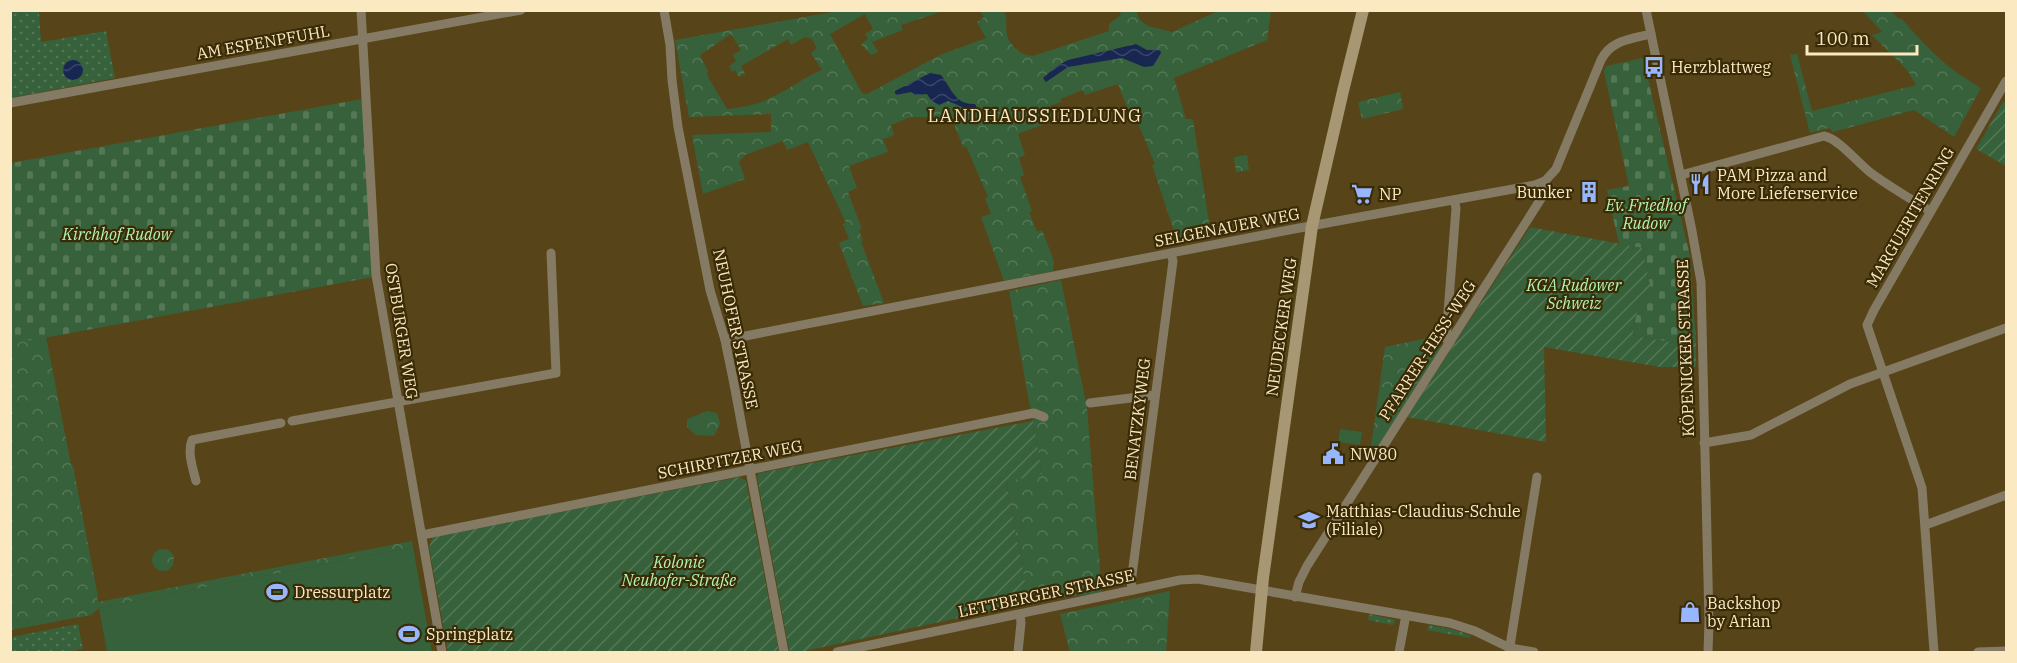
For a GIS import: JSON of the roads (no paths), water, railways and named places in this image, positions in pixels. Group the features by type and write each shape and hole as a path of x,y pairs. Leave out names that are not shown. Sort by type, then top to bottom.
{"street":[{"name":"OSTBURGER WEG","path":"361,10 376,275 442,652"},
{"name":"AM ESPENPFUHL","path":"10,103 520,10"},
{"name":"NEUHOFER STRASSE","path":"663,10 670,45 678,127 710,290 725,340 784,652"},
{"name":"NEUDECKER WEG","path":"1256,652 1262,591 1312,226 1342,91 1363,10"},
{"name":"KÖPENICKER STRASSE","path":"1646,10 1701,282 1708,652"},
{"path":"1545,181 1556,169 1608,48 1619,42 1651,34"},
{"name":"MARGUERITENRING","path":"1934,652 1926,524 1919,476 1868,331 1868,320 2007,81"},
{"path":"1681,175 1819,136 1828,137 1879,179 1930,211"},
{"name":"SELGENAUER WEG","path":"725,340 1545,181"},
{"name":"PFARRER-HESS-WEG","path":"1295,597 1307,566 1544,194 1547,189 1545,181"},
{"path":"1450,342 1446,339 1456,208 1454,200"},
{"path":"292,421 556,373 551,253"},
{"name":"BENATZKYWEG","path":"1133,590 1131,583 1173,261 1172,253"},
{"path":"1704,443 1751,435 1850,384 2007,328"},
{"path":"1090,403 1155,395"},
{"name":"SCHIRPITZER WEG","path":"422,535 1034,413 1044,417"},
{"path":"196,481 191,456 192,440 281,423"},
{"path":"1510,650 1537,477"},
{"path":"1926,524 2007,495"},
{"name":"LETTBERGER STRASSE","path":"837,652 859,650 1180,580 1197,579 1462,626 1510,650 1534,652"},
{"path":"1018,652 1020,614"},
{"path":"1399,652 1406,615"},
{"path":"1978,652 2007,651"}],"water":[{"path":"1136,44 1147,50 1160,50 1161,53 1153,66 1144,67 1122,58 1068,67 1046,82 1043,78 1068,60"},
{"path":"73,60 80,63 83,70 80,77 73,80 66,77 63,70 66,63"},
{"path":"930,73 941,75 958,99 968,104 975,104 977,108 967,109 948,101 939,105 927,94 916,95 911,92 896,95 895,91"}],"place":[{"name":"Herzblattweg","path":"1654,67"},
{"name":"PAM Pizza and More Lieferservice","path":"1700,184"},
{"name":"Bunker","path":"1589,192"},
{"name":"NP","path":"1362,194"},
{"name":"NW80","path":"1333,454"},
{"name":"Matthias-Claudius-Schule (Filiale)","path":"1309,520"},
{"name":"Dressurplatz","path":"277,592"},
{"name":"Backshop by Arian","path":"1690,612"},
{"name":"Springplatz","path":"409,634"}],"district":[{"name":"LANDHAUSSIEDLUNG","path":"1035,115"}],"park label":[{"name":"Ev. Friedhof Rudow","path":"1646,214"},
{"name":"Kirchhof Rudow","path":"117,234"},
{"name":"KGA Rudower Schweiz","path":"1574,294"},
{"name":"Kolonie Neuhofer-Straße","path":"679,571"}]}
